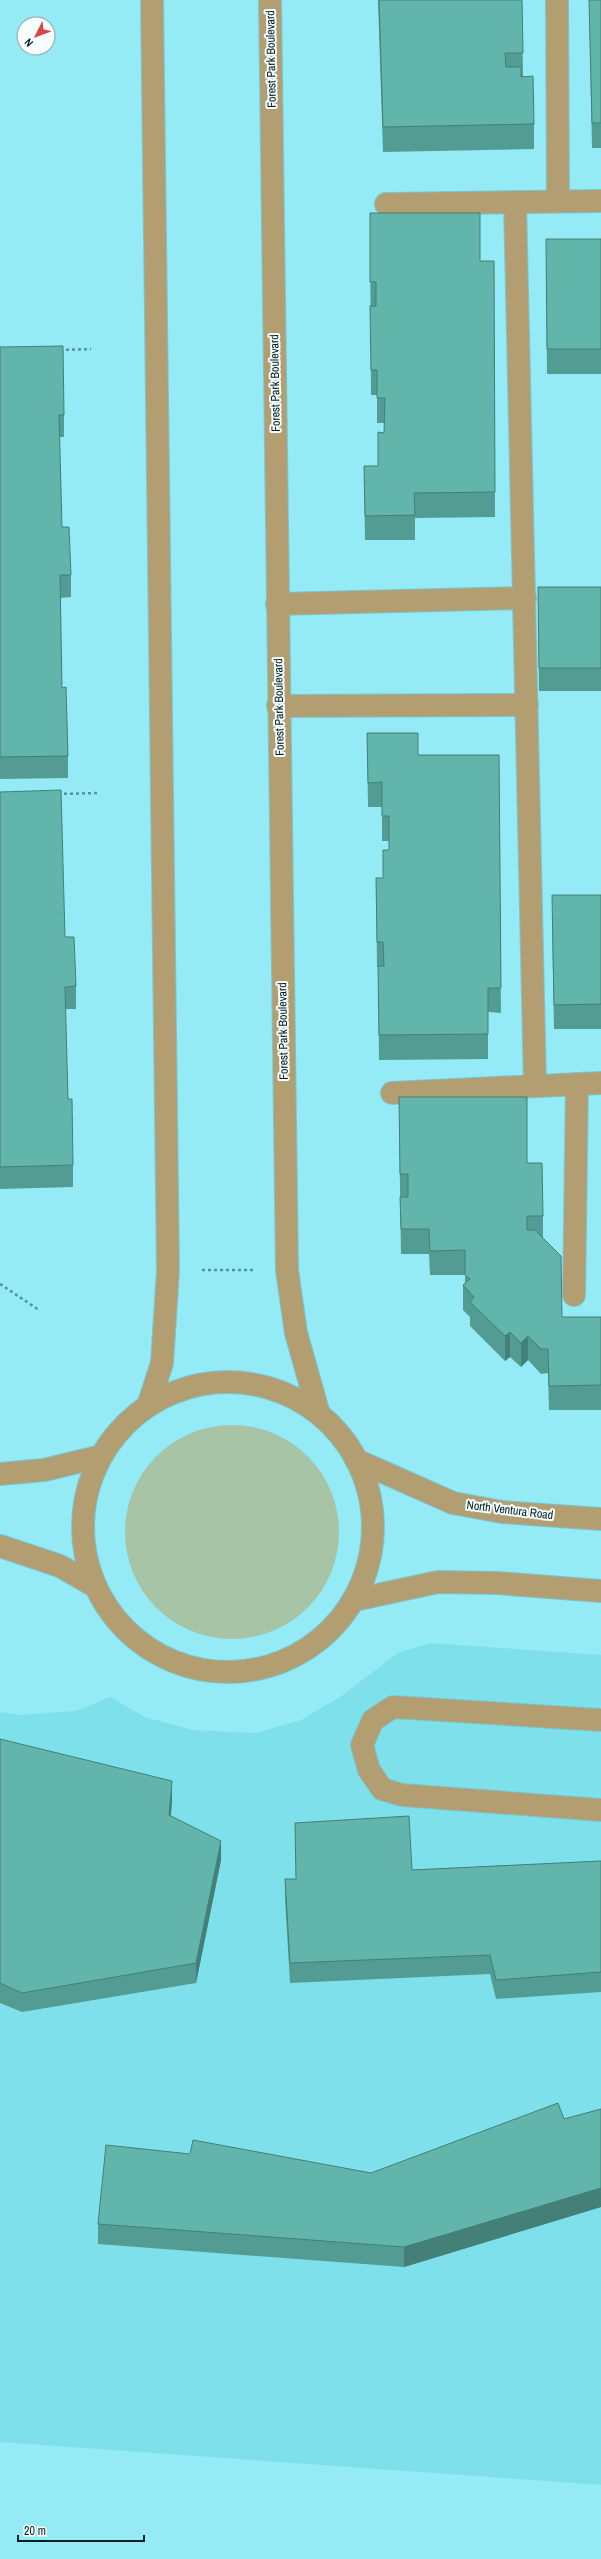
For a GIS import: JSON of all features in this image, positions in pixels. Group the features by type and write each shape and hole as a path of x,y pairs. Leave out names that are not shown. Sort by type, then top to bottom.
{"street":[{"path":"149,1403 162,1363 168,1270 152,0"},
{"name":"Forest Park Boulevard","path":"270,0 278,706 287,1270 296,1333 318,1411"},
{"path":"557,0 558,201"},
{"path":"386,204 601,201"},
{"path":"515,202 535,1086"},
{"path":"277,604 525,598"},
{"path":"278,706 527,706"},
{"path":"574,1295 577,1084"},
{"path":"392,1093 601,1084"},
{"path":"229,1382 275,1390 318,1411 338,1430 356,1460 372,1506 371,1554 354,1600 326,1635 319,1640 287,1660 242,1672 197,1670 154,1653 118,1623 93,1585 85,1547 86,1499 98,1457 120,1428 149,1403 185,1387 229,1382"},
{"path":"0,1474 44,1470 98,1457"},
{"name":"North Ventura Road","path":"356,1460 453,1503 502,1512 601,1519"},
{"path":"0,1546 60,1566 93,1585"},
{"path":"354,1600 438,1582 497,1583 601,1591"},
{"path":"601,1720 393,1707 373,1720 362,1745 370,1770 382,1789 402,1795 601,1810"}],"path":[{"path":"53,350 91,349"},
{"path":"53,794 99,793"},
{"path":"198,1270 258,1270"},
{"path":"0,1284 39,1310"}],"shaded area":[{"path":"430,1643 601,1655 601,2485 0,2442 0,1712 20,1715 76,1711 110,1697 145,1717 192,1730 255,1733 301,1720 340,1697 398,1653"}],"green space":[{"path":"232,1425 253,1427 273,1433 291,1443 308,1456 321,1473 331,1491 337,1511 339,1532 337,1553 331,1573 321,1591 308,1608 291,1621 273,1631 253,1637 232,1639 211,1637 191,1631 173,1621 156,1608 143,1591 133,1573 127,1553 125,1532 127,1511 133,1491 143,1473 156,1456 173,1443 191,1433 211,1427"}],"building":[{"path":"379,0 522,0 523,53 505,53 506,67 521,67 521,77 533,76 534,124 383,127"},
{"path":"589,0 601,0 601,123 592,123"},
{"path":"370,213 480,213 480,261 494,261 495,492 414,493 415,515 365,516 364,466 378,466 378,432 384,433 385,398 377,398 377,370 371,370 370,306 376,306 376,282 370,282"},
{"path":"546,239 601,239 601,349 547,349"},
{"path":"63,346 64,415 59,415 62,527 69,527 71,575 60,575 62,688 66,687 68,756 0,757 0,347"},
{"path":"538,587 601,587 601,668 539,668"},
{"path":"367,733 418,733 418,755 499,755 501,988 488,988 488,1034 379,1035 378,966 384,966 383,942 377,942 376,878 383,878 383,850 389,850 389,816 382,816 382,782 368,783"},
{"path":"61,790 65,937 74,937 76,986 65,987 68,1099 72,1099 73,1165 0,1167 0,792"},
{"path":"552,895 601,895 601,1004 554,1005"},
{"path":"399,1097 527,1097 527,1163 542,1163 543,1216 527,1216 527,1230 535,1230 561,1256 562,1317 601,1317 601,1385 549,1386 548,1349 541,1349 528,1336 521,1343 510,1332 505,1336 470,1302 474,1297 463,1285 470,1279 465,1275 465,1250 430,1251 429,1229 401,1229 400,1197 408,1197 408,1174 400,1174"},
{"path":"0,1739 172,1781 169,1815 221,1841 196,1963 22,1993 0,1983"},
{"path":"409,1816 412,1870 601,1861 601,1972 496,1980 490,1955 290,1963 285,1879 296,1879 295,1823"},
{"path":"558,2103 564,2119 601,2109 601,2188 404,2247 98,2224 106,2145 190,2154 193,2140 371,2173"}]}
